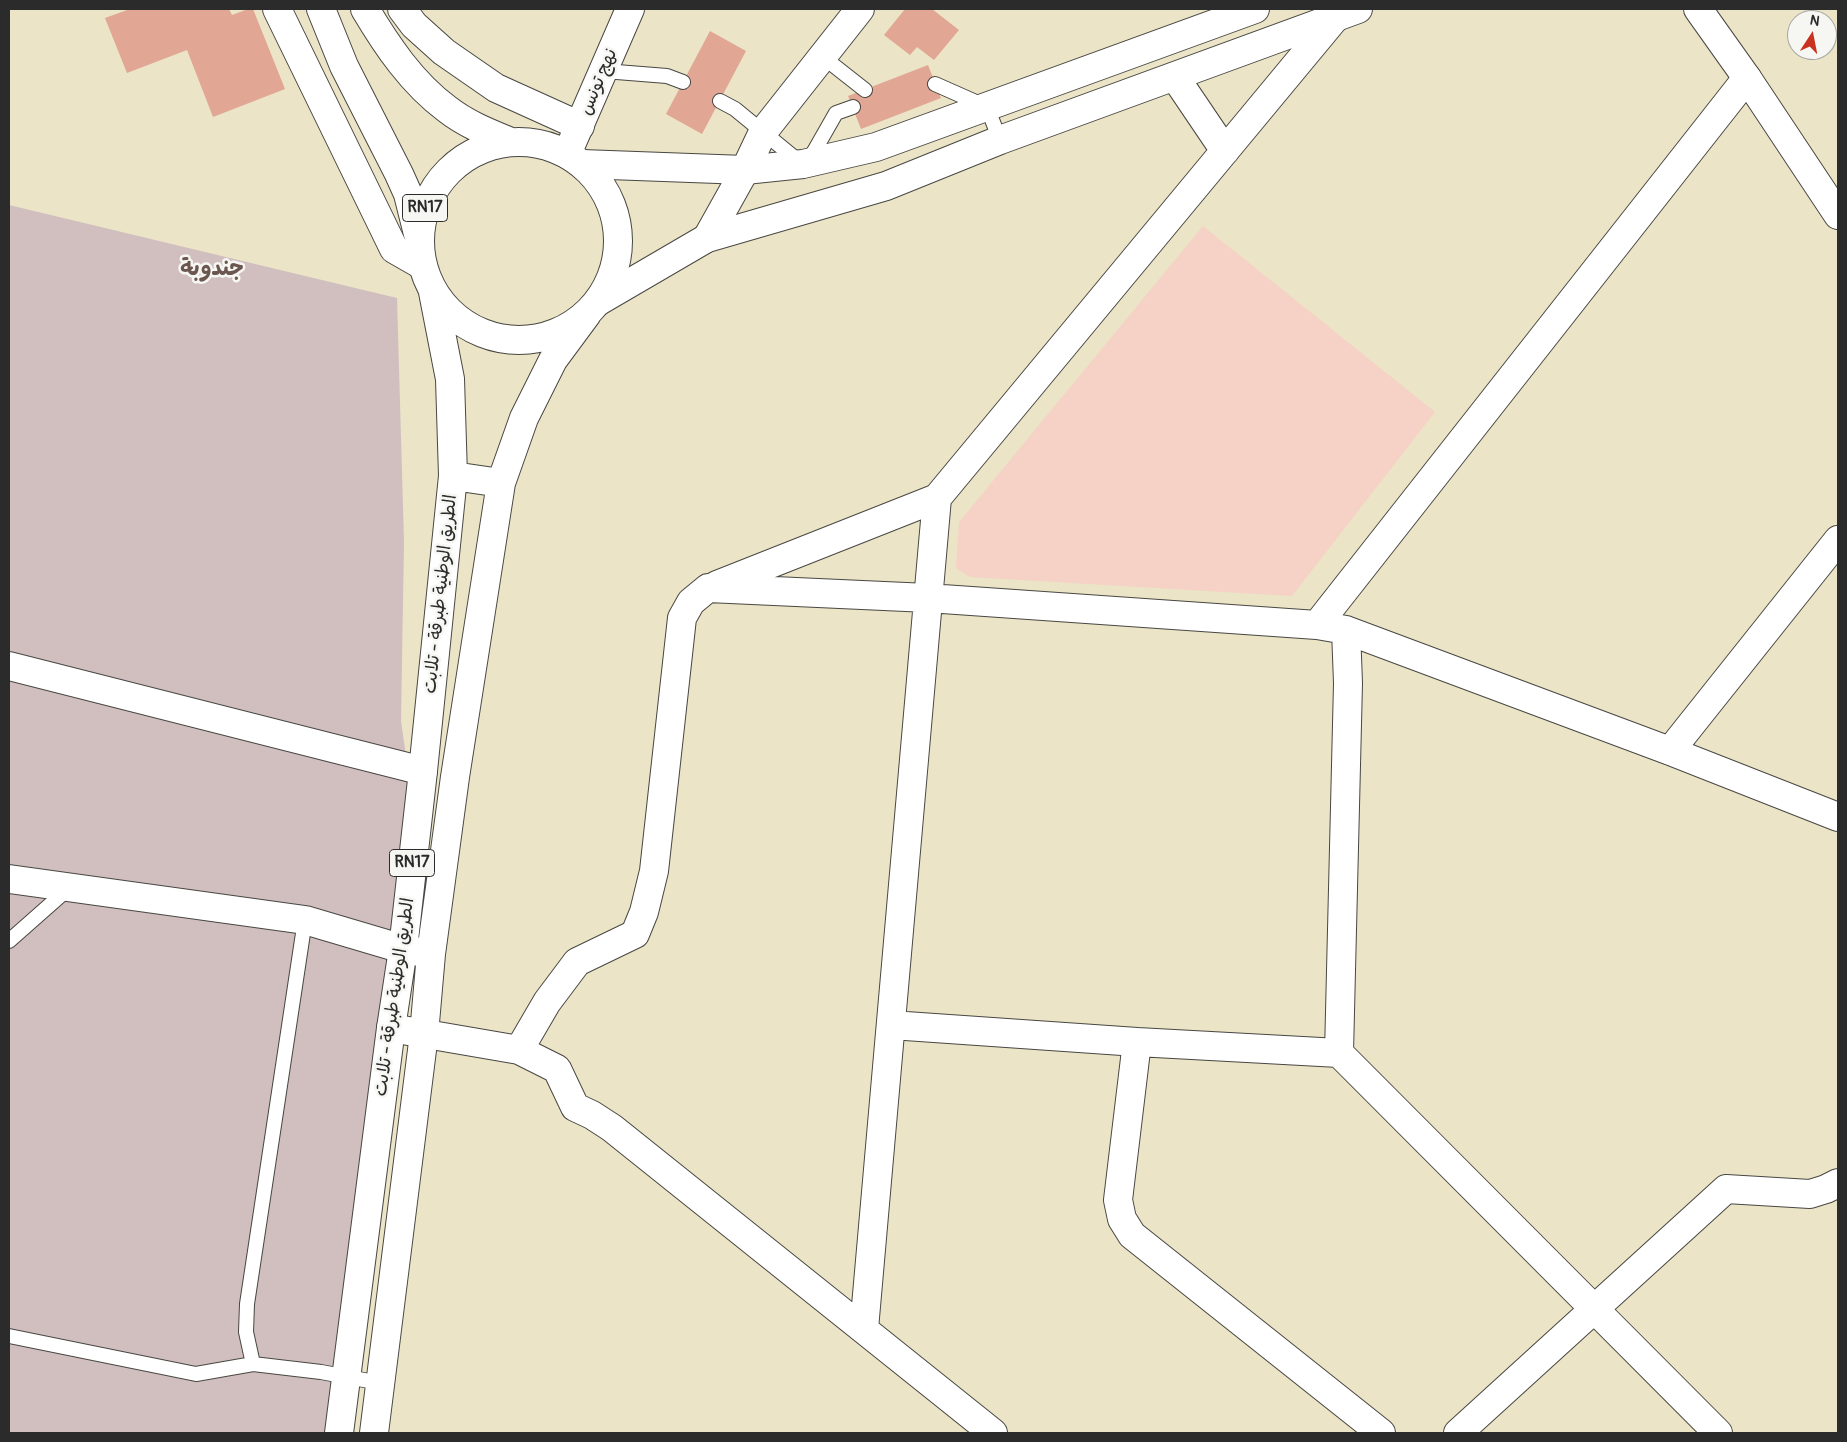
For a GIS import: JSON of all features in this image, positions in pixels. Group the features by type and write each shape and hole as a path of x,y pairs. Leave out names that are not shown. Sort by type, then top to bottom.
{"street":[{"path":"277,9 394,249 422,265"},
{"name":"RN17","path":"321,9 344,66 408,194 419,237 422,265 433,292 452,315 476,331 504,340 534,340 562,331 593,307 613,274 618,244 615,214 602,187 575,159 540,144 511,142 483,148 458,162 438,183 425,208 419,237"},
{"name":"RN17","path":"366,9 385,42 416,81 447,110 481,129 511,142"},
{"path":"402,9 414,25 444,52 496,88 580,126"},
{"name":"نهج تونس","path":"575,159 580,126 630,9"},
{"path":"707,238 746,170 763,132 860,9"},
{"path":"575,159 746,170 806,164 876,147 1255,9"},
{"path":"1698,9 1747,78 1838,215"},
{"path":"593,307 707,238 886,186 1000,140 1343,12"},
{"path":"519,1050 547,1002 577,962 635,934 644,912 654,871 682,618 691,602 708,588 937,498 1343,12"},
{"path":"1175,76 1226,151"},
{"path":"1317,625 1747,78"},
{"name":"الطريق الوطنية طبرقة - تلابت","path":"339,1433 390,1028 403,949 453,476 450,379 433,292"},
{"name":"الطريق الوطنية طبرقة - تلابت","path":"374,1433 424,1034 431,954 455,777 501,483 524,418 549,368 593,307"},
{"path":"453,476 501,483"},
{"path":"864,1328 937,498"},
{"path":"1670,751 1838,540"},
{"path":"708,588 928,598 1317,625 1346,630 1670,751 1838,817"},
{"path":"1340,1053 1348,683 1346,630"},
{"path":"9,666 423,771"},
{"path":"9,879 305,920 403,949 431,954"},
{"path":"890,1025 1137,1042 1340,1053 1718,1433"},
{"path":"390,1028 519,1050 557,1069 575,1107 612,1128 864,1328 992,1433"},
{"path":"1137,1042 1118,1200 1122,1219 1132,1235 1381,1433"},
{"path":"1458,1433 1726,1188 1810,1194 1838,1183"}],"lane":[{"path":"822,57 865,90"},
{"path":"604,71 667,76 683,82"},
{"path":"935,84 986,107 1000,140"},
{"path":"720,101 735,109 806,164 836,113 852,107"},
{"path":"9,941 69,887"},
{"path":"253,1364 246,1332 247,1304 305,920"},
{"path":"9,1336 196,1374 253,1364 346,1376 380,1383"}],"shaded area":[{"path":"9,205 397,298 404,542 401,721 415,818 330,1433 9,1433"},
{"path":"1203,226 1435,412 1292,596 970,577 956,568 959,522"}],"building":[{"path":"130,9 229,9 232,15 253,9 285,89 213,117 187,50 127,73 105,18"},
{"path":"905,9 932,9 959,30 934,60 917,47 910,55 884,35"},
{"path":"710,31 746,51 702,134 666,114"},
{"path":"928,65 941,98 861,129 848,96"}],"district":[{"name":"جندوبة","path":"212,269"}]}
